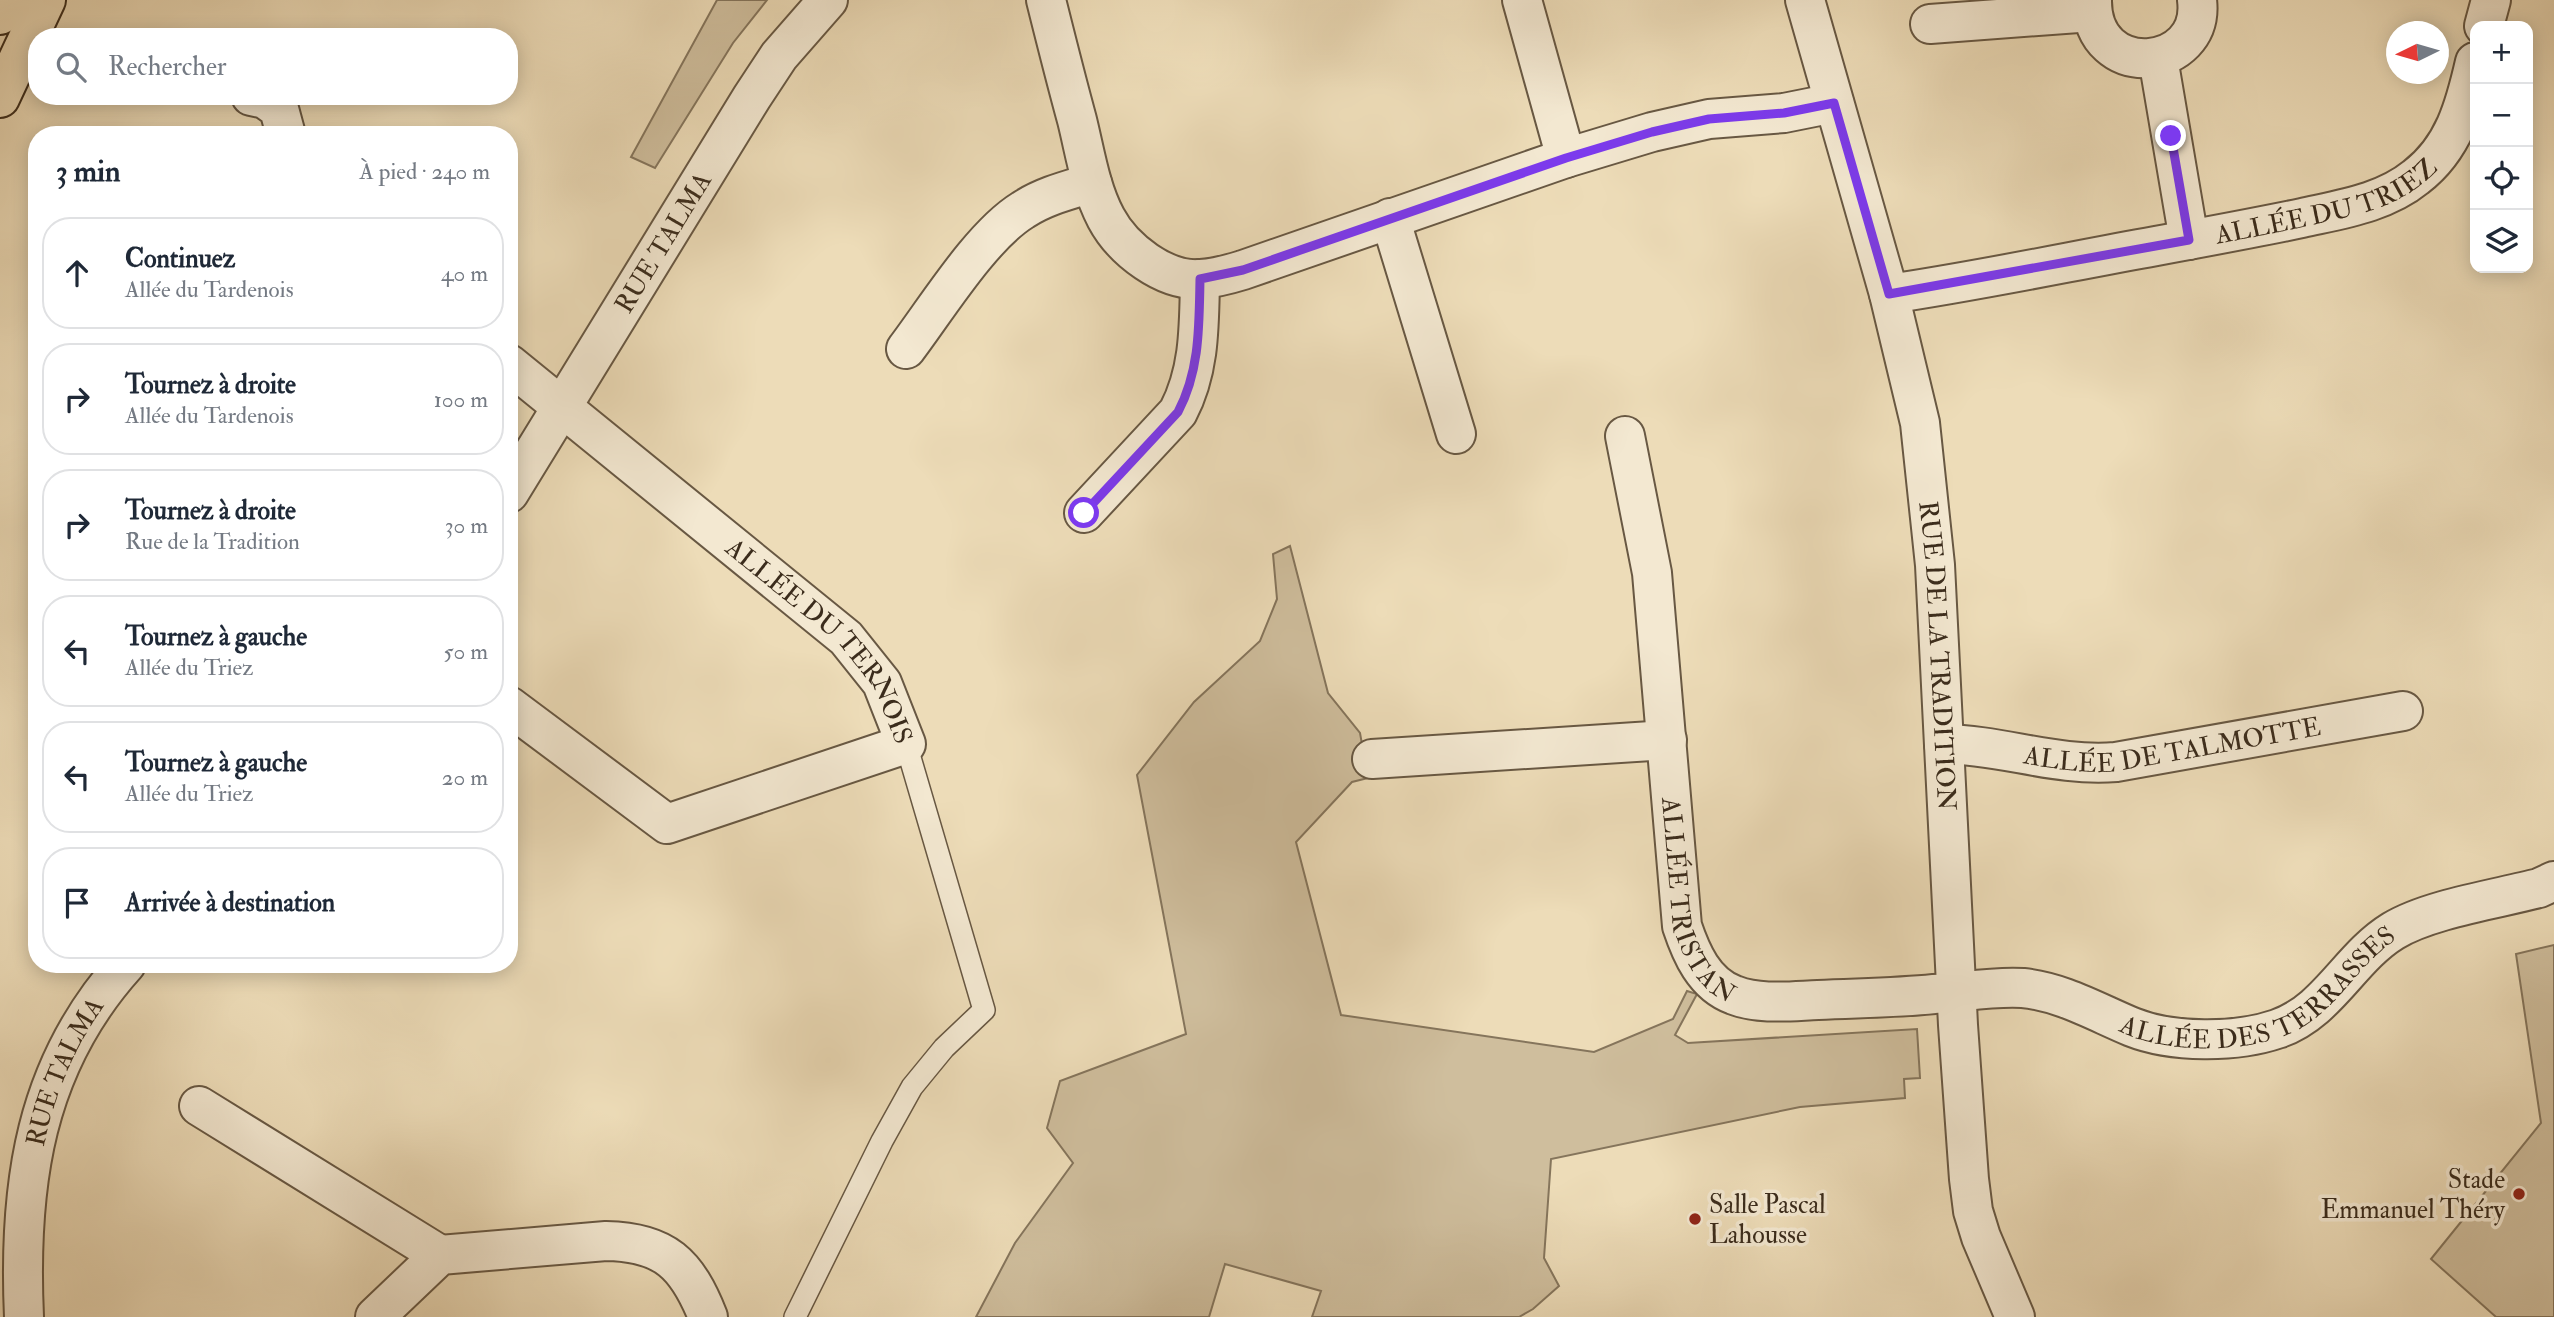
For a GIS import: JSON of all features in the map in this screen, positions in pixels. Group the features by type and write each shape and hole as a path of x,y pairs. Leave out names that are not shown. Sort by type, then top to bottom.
{"main road":[{"path":"0,15 7,0"},
{"path":"33,28 46,0"},
{"path":"0,98 28,38"}],"street":[{"name":"RUE TALMA","path":"518,478 752,97 779,56 828,0"},
{"path":"1046,0 1093,183 1106,218 1119,237 1138,255 1182,278 1200,279 1243,270 1566,158 1681,124 1784,113 1834,103"},
{"path":"1522,0 1566,158"},
{"name":"RUE DE LA TRADITION","path":"1805,0 1889,294 1912,386 1926,470 1935,565 1967,1154 1973,1211 2009,1315"},
{"path":"1930,24 2092,6 2096,27 2103,40 2128,57 2143,60 2158,58 2182,43 2196,18 2197,0"},
{"path":"2485,21 2490,0"},
{"name":"ALLÉE DU TRIEZ","path":"2158,58 2189,240"},
{"name":"ALLÉE DU TRIEZ","path":"1889,294 2189,240 2349,207 2395,191 2434,163 2447,145 2459,120 2470,80"},
{"path":"906,349 982,247 1003,224 1045,198 1093,183"},
{"path":"1390,218 1456,434"},
{"path":"1084,513 1178,412 1187,394 1199,340 1200,279"},
{"name":"ALLÉE DU TERNOIS","path":"518,371 846,638 881,683 906,744 667,824 518,713"},
{"name":"ALLÉE TRISTAN","path":"1625,436 1652,573 1682,926 1690,950 1713,982 1733,995 1757,1000 1934,995 1957,991"},
{"name":"ALLÉE DE TALMOTTE","path":"1944,744 1985,746 2070,763 2093,764 2403,711"},
{"path":"1372,759 1667,740"},
{"name":"ALLÉE DES TERRASSES","path":"1957,991 1997,988 2047,992 2136,1028 2186,1038 2209,1039 2258,1034 2288,1024 2316,1006 2375,943 2394,930 2415,920 2539,888 2554,881"},
{"name":"RUE TALMA","path":"24,1317 21,1258 24,1204 30,1157 43,1110 60,1065 85,1019 119,973"},
{"path":"199,1106 440,1255 631,1241 652,1248 685,1271 696,1287 708,1317"},
{"path":"375,1317 440,1255"}],"lane":[{"path":"795,1317 882,1141 912,1087 944,1048 984,1010 906,744"}],"shaded area":[{"path":"717,0 767,0 733,43 655,168 631,157"},
{"path":"1290,546 1328,693 1360,733 1368,778 1352,782 1296,842 1341,1015 1594,1052 1673,1019 1687,991 1697,994 1675,1035 1688,1043 1917,1029 1920,1078 1904,1079 1905,1098 1800,1107 1551,1159 1544,1258 1559,1286 1533,1309 1519,1317 1312,1317 1321,1291 1225,1264 1209,1317 976,1317 1015,1243 1073,1163 1047,1128 1060,1081 1186,1034 1137,775 1194,702 1260,641 1277,599 1273,554"},
{"name":"Stade Emmanuel Théry","path":"2554,945 2554,1317 2496,1317 2431,1259 2541,1123 2516,954"}],"place":[{"name":"Stade Emmanuel Théry","path":"2519,1194"},
{"name":"Salle Pascal Lahousse","path":"1695,1219"}],"route":[{"path":"1084,513 1178,412 1187,394 1199,340 1200,279 1243,270 1566,158 1652,132 1709,119 1784,113 1834,103 1889,294 2189,240 2171,136"}]}
